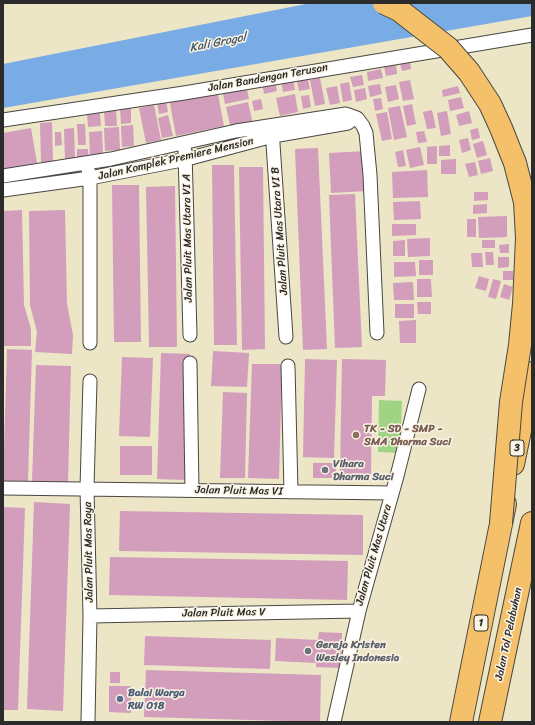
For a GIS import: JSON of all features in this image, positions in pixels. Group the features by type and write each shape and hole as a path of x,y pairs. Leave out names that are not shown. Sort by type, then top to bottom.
{"highway":[{"path":"384,3 400,10 448,48 470,72 490,104 501,128 515,163 525,202 527,238 524,304 511,402 501,523"},
{"name":"3","path":"501,523 532,373"},
{"name":"1","path":"462,722 501,523"},
{"name":"Jalan Tol Pelabuhan","path":"490,722 532,523"},
{"path":"522,574 532,542"}],"street":[{"name":"Jalan Bandengan Terusan","path":"3,120 184,93 532,35"},
{"name":"Jalan Komplek Premiere Mension","path":"3,176 86,163 184,142 272,131 350,118 359,121 366,133 370,175 377,333"},
{"name":"Jalan Komplek Premiere Mension","path":"3,190 90,178 187,159 272,131"},
{"name":"Jalan Pluit Mas Utara VI B","path":"272,131 286,337"},
{"name":"Jalan Pluit Mas Utara VI A","path":"184,142 187,159 190,335"},
{"path":"86,163 90,178 90,343"},
{"path":"190,363 192,490"},
{"path":"288,366 291,492"},
{"name":"Jalan Pluit Mas Raya","path":"88,722 90,616 87,488 90,381"},
{"name":"Jalan Pluit Mas Utara","path":"334,722 359,610 419,389"},
{"name":"Jalan Pluit Mas VI","path":"3,488 392,493"},
{"name":"Jalan Pluit Mas V","path":"90,616 359,610"}],"green space":[{"path":"379,400 402,401 400,453 378,452"}],"water":[{"name":"Kali Grogol","path":"311,3 532,3 532,16 3,108 3,64"}],"building":[{"path":"409,57 411,69 402,71 399,59"},
{"path":"396,65 397,74 386,76 384,67"},
{"path":"381,69 383,78 368,81 367,72"},
{"path":"307,75 310,89 299,91 296,77"},
{"path":"362,75 364,85 353,87 350,77"},
{"path":"293,78 295,90 283,92 281,80"},
{"path":"320,78 325,104 315,106 310,80"},
{"path":"275,80 277,91 264,94 262,83"},
{"path":"410,80 414,99 403,101 399,82"},
{"path":"349,82 352,100 343,102 340,84"},
{"path":"246,84 249,99 225,104 222,89"},
{"path":"380,84 382,94 370,97 368,86"},
{"path":"396,85 399,99 388,102 385,87"},
{"path":"337,86 340,103 330,105 326,88"},
{"path":"458,86 460,93 443,97 442,90"},
{"path":"365,88 367,99 356,102 354,90"},
{"path":"217,89 224,126 176,136 169,98"},
{"path":"295,94 298,112 280,116 276,98"},
{"path":"309,95 311,107 303,109 301,96"},
{"path":"461,97 464,108 450,111 448,100"},
{"path":"381,98 383,109 375,111 373,99"},
{"path":"261,99 263,109 254,111 252,101"},
{"path":"166,100 168,112 159,114 157,102"},
{"path":"248,102 253,124 231,129 226,107"},
{"path":"412,104 416,124 407,126 403,106"},
{"path":"154,105 161,140 146,143 139,108"},
{"path":"400,106 407,137 394,140 388,108"},
{"path":"131,107 131,123 121,124 120,108"},
{"path":"104,110 116,110 117,126 105,126"},
{"path":"432,110 436,128 427,129 423,112"},
{"path":"447,111 451,134 441,136 437,113"},
{"path":"469,111 472,123 459,126 456,115"},
{"path":"387,112 392,139 382,141 376,114"},
{"path":"87,113 100,113 101,126 88,127"},
{"path":"168,115 173,136 162,138 158,118"},
{"path":"52,122 53,162 41,162 40,123"},
{"path":"77,124 85,124 86,145 78,145"},
{"path":"133,125 134,146 122,147 121,126"},
{"path":"119,127 120,150 105,151 104,128"},
{"path":"31,128 37,163 3,169 3,133"},
{"path":"74,128 75,158 65,159 64,129"},
{"path":"478,128 480,138 472,140 470,130"},
{"path":"102,131 103,155 90,156 89,132"},
{"path":"424,131 427,142 418,143 416,132"},
{"path":"55,132 61,132 62,145 55,146"},
{"path":"468,138 471,150 462,153 459,140"},
{"path":"483,141 487,155 477,158 473,144"},
{"path":"450,145 450,156 439,156 439,146"},
{"path":"437,146 437,164 427,164 427,147"},
{"path":"420,147 424,165 410,168 406,150"},
{"path":"318,148 327,349 303,350 295,149"},
{"path":"77,149 88,149 89,160 77,160"},
{"path":"403,150 406,166 398,167 395,152"},
{"path":"366,151 367,191 331,193 329,153"},
{"path":"490,158 493,171 481,174 478,161"},
{"path":"456,159 456,174 441,174 441,160"},
{"path":"475,162 478,175 469,177 465,164"},
{"path":"212,165 234,165 237,345 214,345"},
{"path":"239,167 263,167 265,349 242,350"},
{"path":"427,170 428,197 393,198 392,172"},
{"path":"112,185 139,185 141,342 114,342"},
{"path":"175,186 177,347 149,347 146,187"},
{"path":"474,192 488,192 488,200 474,201"},
{"path":"355,194 362,347 335,348 329,195"},
{"path":"420,201 421,219 394,220 393,202"},
{"path":"487,204 487,213 473,214 473,205"},
{"path":"22,210 24,305 31,329 31,346 3,346 3,211"},
{"path":"65,210 67,304 73,335 72,354 35,352 37,332 30,305 29,211"},
{"path":"507,216 507,237 479,238 478,217"},
{"path":"467,219 476,219 476,237 467,237"},
{"path":"392,224 416,224 416,235 392,236"},
{"path":"430,238 430,256 408,257 407,239"},
{"path":"405,240 405,256 393,256 393,241"},
{"path":"482,240 495,240 495,248 482,248"},
{"path":"509,244 509,253 500,253 499,245"},
{"path":"485,252 493,252 494,265 486,265"},
{"path":"471,253 482,253 483,267 472,267"},
{"path":"498,257 509,257 509,267 498,268"},
{"path":"419,260 433,260 433,275 419,275"},
{"path":"394,262 415,262 416,276 394,277"},
{"path":"503,271 513,271 513,280 503,280"},
{"path":"479,276 489,279 486,291 475,288"},
{"path":"417,279 431,279 432,297 417,297"},
{"path":"493,279 501,281 496,299 488,297"},
{"path":"413,282 414,300 394,300 393,283"},
{"path":"504,284 513,287 509,300 500,297"},
{"path":"417,302 431,302 431,314 418,314"},
{"path":"395,304 414,304 414,318 395,318"},
{"path":"416,320 416,343 400,343 399,321"},
{"path":"7,349 32,350 28,481 3,481"},
{"path":"213,351 249,353 247,387 211,386"},
{"path":"161,353 190,354 186,480 157,479"},
{"path":"122,357 153,358 150,437 119,436"},
{"path":"305,359 337,360 334,458 303,457"},
{"name":"TK - SD - SMP - SMA Dharma Suci","path":"342,359 386,360 385,396 372,396 371,474 340,474"},
{"path":"252,364 282,364 279,479 248,478"},
{"path":"36,365 71,366 68,483 32,481"},
{"path":"223,392 247,393 245,478 220,478"},
{"path":"120,446 152,446 152,475 120,475"},
{"name":"Vihara Dharma Suci","path":"313,463 336,463 336,478 313,478"},
{"path":"34,502 70,504 63,711 27,709"},
{"path":"3,507 25,508 18,710 3,710"},
{"path":"120,511 363,515 363,555 119,551"},
{"path":"110,557 348,561 347,600 109,595"},
{"name":"Gereja Kristen Wesley Indonesia","path":"319,632 342,633 341,668 316,667 316,663 275,661 276,638 318,640"},
{"path":"145,636 271,640 270,669 144,665"},
{"path":"146,670 321,675 320,722 144,717"},
{"path":"110,672 120,672 120,683 110,683"},
{"name":"Balai Warga RW 018","path":"109,686 131,686 131,713 109,712"}],"place":[{"name":"TK - SD - SMP - SMA Dharma Suci","path":"356,435"},
{"name":"Vihara Dharma Suci","path":"325,470"},
{"name":"Gereja Kristen Wesley Indonesia","path":"308,651"},
{"name":"Balai Warga RW 018","path":"120,699"}]}
